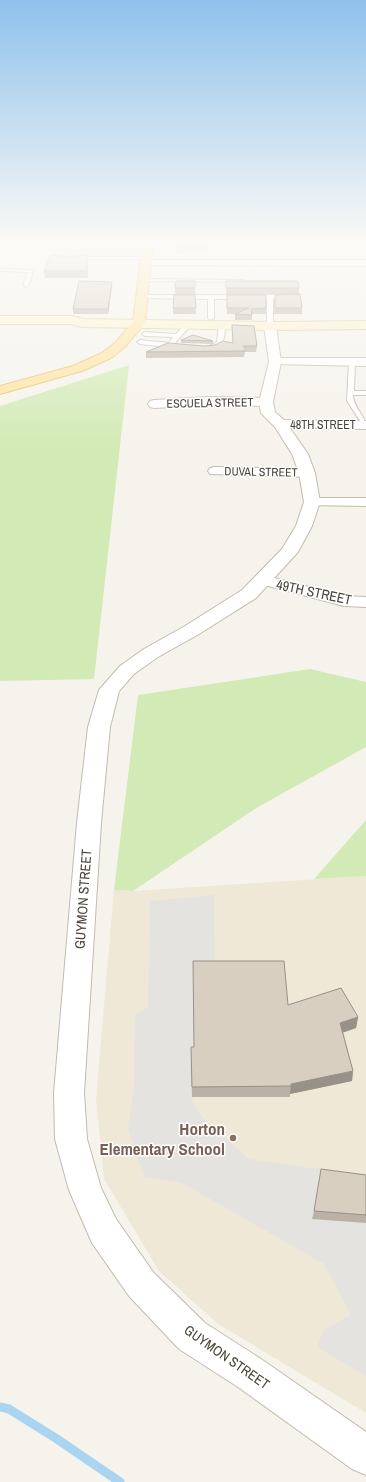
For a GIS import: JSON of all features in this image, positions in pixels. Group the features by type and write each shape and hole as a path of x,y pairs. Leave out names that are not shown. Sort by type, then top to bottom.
{"main road":[{"path":"0,399 87,374 116,361 141,329 142,311"},
{"path":"0,390 79,368 98,360 118,347 134,327 141,329 211,318 270,322 366,325"},
{"path":"0,320 72,320 82,323 141,329 188,325 222,326 270,322 366,319"}],"street":[{"path":"266,402 275,362 270,322"},
{"path":"275,362 366,362"},
{"name":"ESCUELA STREET","path":"154,404 209,401 266,402"},
{"name":"GUYMON STREET","path":"266,402 268,413 280,424 300,454 307,473 312,502 304,526 289,552 249,594 192,630 151,652 127,670 108,690 99,727 89,823 69,1093 71,1139 86,1190 104,1231 141,1284 192,1336 251,1374 366,1455"},
{"name":"48TH STREET","path":"280,424 366,425"},
{"name":"DUVAL STREET","path":"215,471 307,473"},
{"path":"312,502 366,502"},
{"name":"49TH STREET","path":"263,580 344,601 366,602"}],"lane":[{"path":"211,311 211,318"},
{"path":"270,311 270,322"},
{"path":"172,345 177,336 186,330 188,325"},
{"path":"204,348 217,346 221,342 222,326"},
{"path":"141,329 177,336"},
{"path":"141,329 175,347 190,348"},
{"path":"352,362 350,401 366,425"},
{"path":"350,392 366,392"}],"shaded area":[{"name":"Horton Elementary School","path":"366,876 366,1413 218,1324 159,1271 104,1179 96,1098 114,890 133,891"},
{"path":"214,895 215,961 192,1097 193,1104 202,1117 249,1159 366,1176 366,1376 317,1347 324,1330 351,1315 324,1264 182,1183 144,1177 128,1128 134,1085 135,1015 148,1007 150,901"}],"green space":[{"path":"129,365 94,679 0,681 0,406"},
{"path":"310,669 366,682 366,747 258,807 133,891 114,890 138,695"},
{"path":"366,820 366,876 314,879"}],"building":[{"path":"242,311 251,311 252,315 235,314"},
{"path":"232,325 254,326 257,346 243,346 245,347 245,351 146,352 168,343 205,346 215,345 223,341 233,343"},
{"path":"193,335 213,341 181,340"},
{"path":"193,961 284,961 288,1005 341,988 358,1017 340,1023 353,1071 291,1084 291,1086 192,1087 191,1047 194,1047"},
{"path":"321,1169 366,1175 366,1215 314,1211"}],"waterway":[{"path":"0,1407 9,1409 57,1439 120,1482"}],"place":[{"name":"Horton Elementary School","path":"233,1138"}]}
